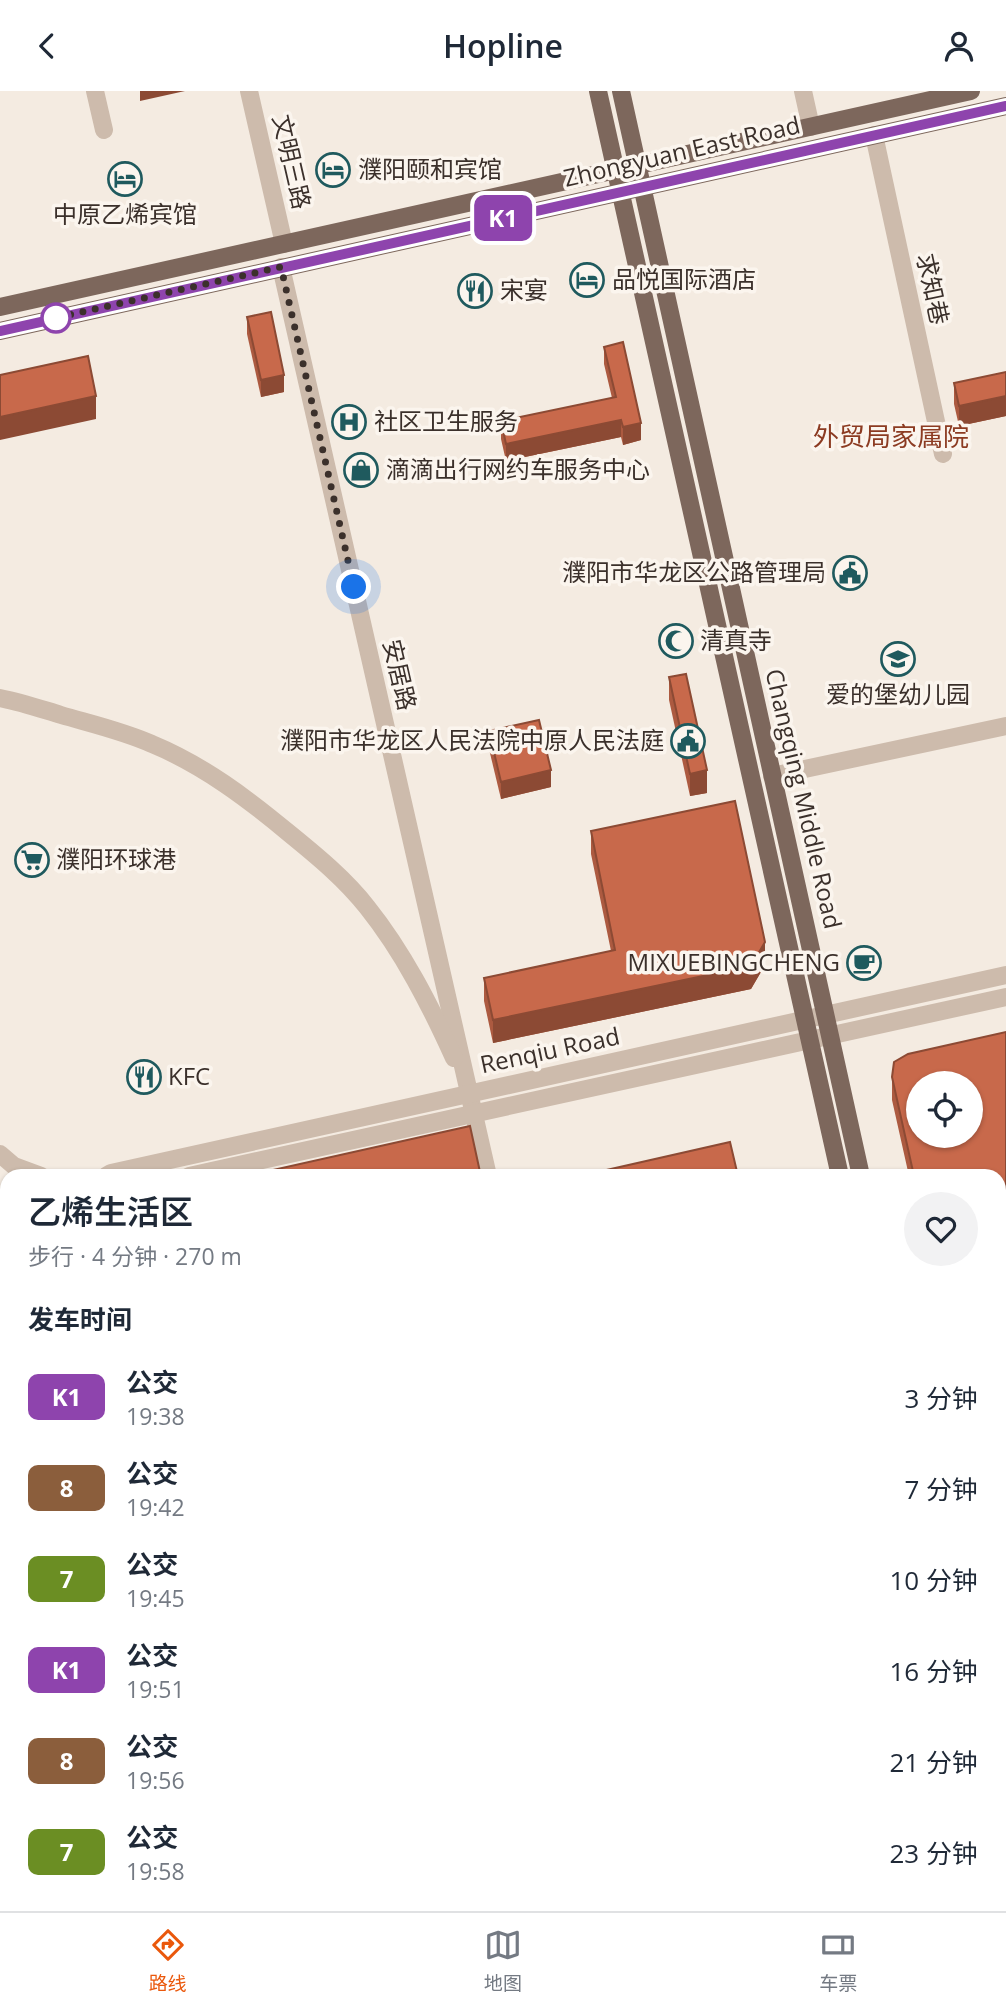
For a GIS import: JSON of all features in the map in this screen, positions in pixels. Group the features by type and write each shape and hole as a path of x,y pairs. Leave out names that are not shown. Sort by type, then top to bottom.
{"main road":[{"name":"Changqing Middle Road","path":"598,91 837,1169"},
{"name":"Changqing Middle Road","path":"621,91 859,1169"},
{"name":"Zhongyuan East Road","path":"0,307 971,91"},
{"name":"Zhongyuan East Road","path":"0,331 1006,106"}],"street":[{"path":"95,91 103,130"},
{"name":"文明三路","path":"249,91 284,244"},
{"path":"803,91 811,127"},
{"name":"求知巷","path":"874,135 943,454"},
{"name":"安居路","path":"281,267 470,1093"},
{"path":"0,698 153,744 240,794 307,848 365,905 389,937 431,1008 470,1093 486,1169"},
{"path":"772,776 1006,726"},
{"name":"Renqiu Road","path":"129,1169 1006,975"},
{"name":"Renqiu Road","path":"221,1169 1006,997"},
{"path":"0,1154 22,1169"}],"building":[{"path":"271,312 284,375 261,380 247,317"},
{"path":"623,342 641,423 623,427 621,420 506,444 501,421 616,397 604,347"},
{"path":"88,356 96,396 0,417 0,375"},
{"path":"1006,372 1006,396 959,406 954,383"},
{"path":"686,674 707,770 690,774 669,677"},
{"path":"539,720 551,770 501,782 489,731"},
{"path":"735,801 765,942 751,966 493,1020 484,978 615,950 591,831"},
{"path":"1006,1032 1006,1169 912,1169 908,1148 983,1148 983,1071 906,1071 906,1140 892,1077 894,1062 908,1054"},
{"path":"470,1126 479,1169 277,1169"},
{"path":"730,1142 736,1169 611,1169"}],"bus line":[{"name":"K1","path":"0,331 1006,106"}],"place":[{"name":"濮阳颐和宾馆","path":"333,170"},
{"name":"中原乙烯宾馆","path":"125,179"},
{"name":"品悦国际酒店","path":"587,280"},
{"name":"宋宴","path":"475,291"},
{"name":"社区卫生服务","path":"349,422"},
{"name":"滴滴出行网约车服务中心","path":"361,470"},
{"name":"濮阳市华龙区公路管理局","path":"850,573"},
{"name":"清真寺","path":"676,641"},
{"name":"爱的堡幼儿园","path":"898,659"},
{"name":"濮阳市华龙区人民法院中原人民法庭","path":"688,741"},
{"name":"濮阳环球港","path":"32,860"},
{"name":"MIXUEBINGCHENG","path":"864,963"},
{"name":"KFC","path":"144,1077"}],"district":[{"name":"外贸局家属院","path":"891,437"}],"route":[{"path":"56,318 51,319 281,267 354,587"}]}
